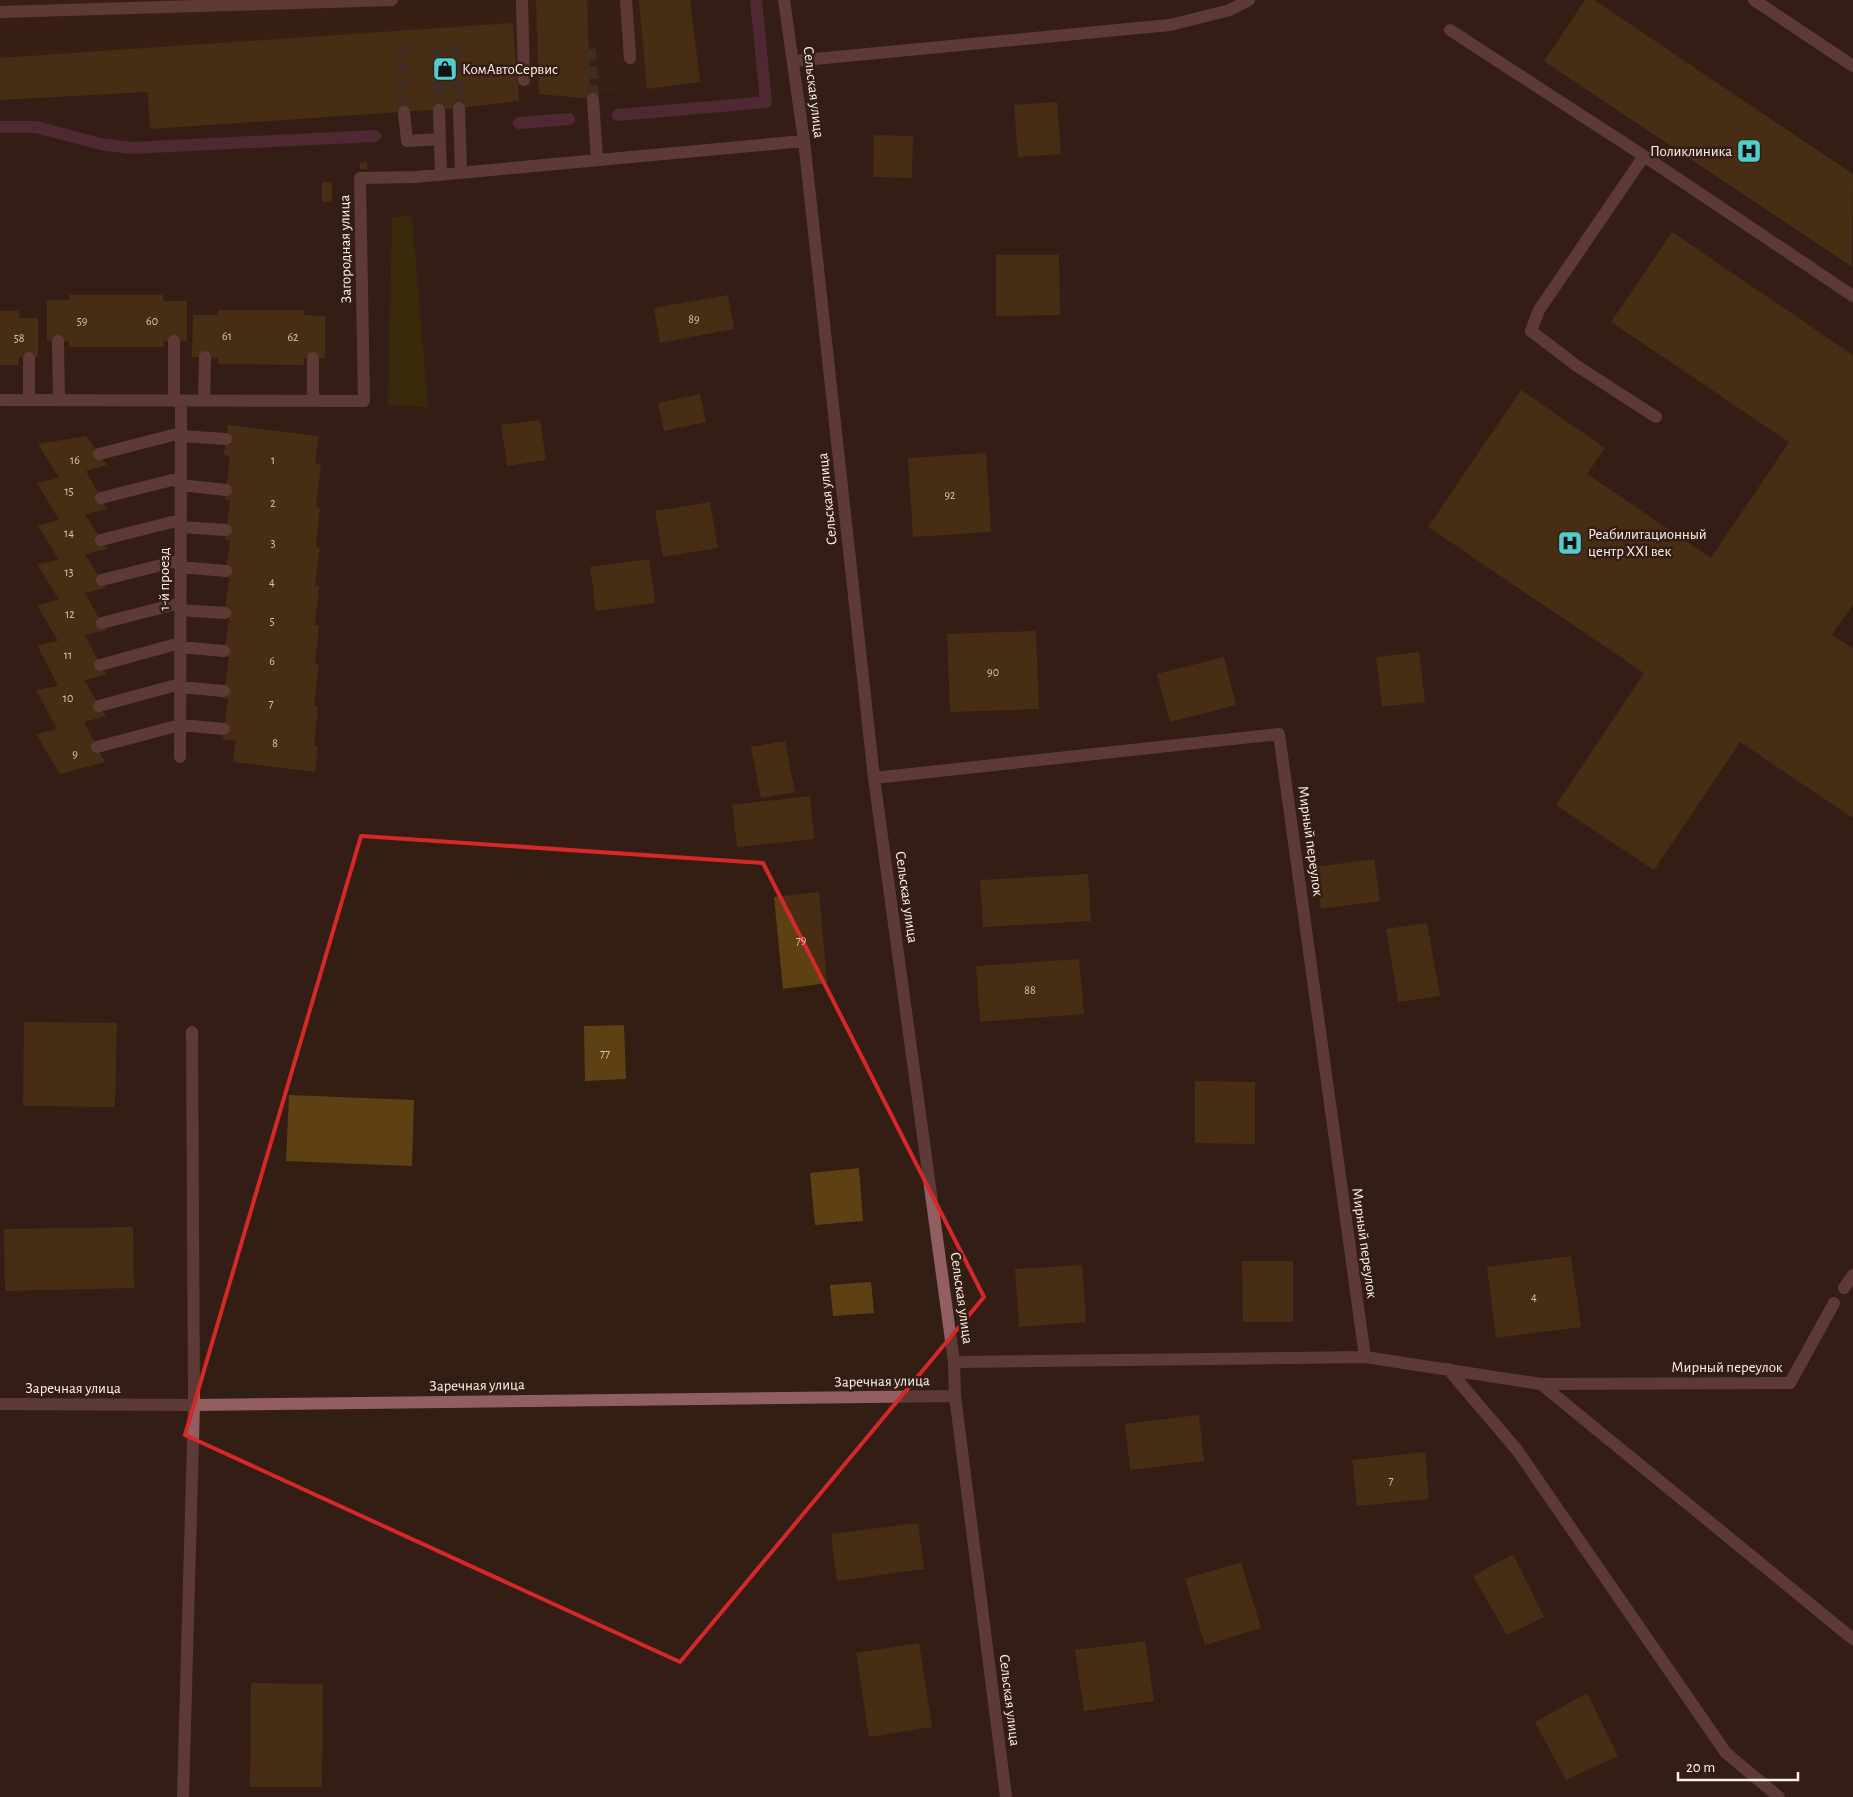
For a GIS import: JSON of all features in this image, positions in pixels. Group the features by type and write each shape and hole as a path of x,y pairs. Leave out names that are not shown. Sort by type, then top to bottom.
{"street":[{"path":"0,12 392,0"},
{"path":"522,0 524,80"},
{"path":"626,0 630,58"},
{"name":"Сельская улица","path":"784,0 804,140 874,778 954,1362 955,1396 1006,1797"},
{"path":"794,60 1170,25 1230,10 1249,0"},
{"path":"1754,0 1853,66"},
{"path":"1450,30 1644,156 1853,296"},
{"path":"593,99 597,160"},
{"path":"458,108 461,173"},
{"path":"439,110 441,175"},
{"path":"404,112 407,140 440,139"},
{"name":"Загородная улица","path":"0,400 364,401 360,178 441,175 804,140"},
{"path":"1644,156 1539,310 1531,330 1577,366 1656,417"},
{"path":"58,341 59,400"},
{"name":"1-й проезд","path":"174,341 181,434 180,757"},
{"path":"204,400 205,357"},
{"path":"29,358 29,400"},
{"path":"313,358 313,401"},
{"path":"99,454 181,434 226,439"},
{"path":"101,498 180,482 226,490"},
{"path":"101,540 181,523 226,530"},
{"path":"102,580 180,563 226,571"},
{"path":"102,623 180,606 225,613"},
{"path":"100,665 180,645 224,651"},
{"path":"99,706 180,686 224,691"},
{"path":"98,747 180,725 224,729"},
{"name":"Мирный переулок","path":"874,778 1280,734 1365,1357"},
{"path":"183,1797 194,1405 192,1032"},
{"path":"1844,1288 1853,1275"},
{"name":"Мирный переулок","path":"954,1362 1365,1357 1542,1384 1790,1383 1834,1303"},
{"path":"1448,1369 1517,1450 1726,1752 1779,1797"},
{"path":"1542,1384 1853,1639"},
{"name":"Заречная улица","path":"0,1404 194,1405 955,1396"}],"highlighted area":[{"path":"361,836 763,863 984,1297 680,1662 185,1435"}],"shaded area":[{"path":"0,0 690,0 700,82 647,89 590,93 593,99 539,94 519,101 459,108 150,129 147,92 0,100"},
{"path":"412,216 428,407 388,405 392,217"}],"building":[{"path":"536,0 587,0 590,93 593,99 539,94"},
{"path":"639,0 690,0 700,82 647,89"},
{"name":"Поликлиника","path":"1585,0 1594,0 1853,174 1852,267 1544,61"},
{"path":"513,23 519,101 459,108 150,129 148,92 0,100 0,58"},
{"path":"1057,102 1061,154 1018,157 1014,105"},
{"path":"874,135 913,136 912,178 873,177"},
{"path":"367,162 367,169 360,169 360,163"},
{"path":"322,182 332,182 332,202 322,202"},
{"name":"Реабилитационный центр ХХI век","path":"1672,232 1853,355 1853,604 1832,635 1853,648 1853,818 1740,742 1654,870 1556,805 1644,673 1428,527 1521,390 1605,448 1587,474 1711,558 1789,442 1611,322"},
{"path":"996,255 1059,255 1060,315 996,316"},
{"path":"69,295 163,295 163,301 187,301 187,341 163,341 164,347 69,347 69,341 47,341 47,300 69,300"},
{"path":"728,295 734,329 660,343 654,308"},
{"path":"218,310 305,310 304,315 325,316 325,358 304,358 304,365 218,364 218,358 192,357 193,315 218,315"},
{"path":"0,311 19,311 19,318 38,318 38,357 19,357 19,365 0,365"},
{"path":"700,394 706,422 664,431 658,403"},
{"path":"540,420 546,460 507,466 501,425"},
{"path":"228,425 319,436 315,464 321,465 316,507 320,508 316,547 320,548 315,585 319,586 315,625 319,625 315,664 319,665 314,706 318,707 314,746 318,747 315,772 233,762 236,741 223,739 228,699 223,698 229,657 224,656 229,617 224,617 229,578 225,577 230,540 225,539 230,500 225,499 230,456 224,455"},
{"path":"86,436 107,465 86,471 107,509 85,514 107,549 85,554 106,588 85,593 106,631 85,635 106,675 84,680 106,716 84,722 105,762 60,774 36,734 57,729 36,690 58,686 37,645 58,641 37,605 59,600 37,564 59,560 38,526 59,520 37,483 59,478 38,444"},
{"path":"986,453 991,532 913,537 908,458"},
{"path":"710,502 718,548 663,557 655,511"},
{"path":"649,559 655,603 596,611 590,567"},
{"path":"1036,631 1039,709 950,712 947,634"},
{"path":"1419,652 1425,702 1382,707 1376,657"},
{"path":"1224,657 1236,705 1170,722 1157,674"},
{"path":"785,741 795,792 761,798 751,747"},
{"path":"810,796 814,839 737,847 732,805"},
{"path":"1374,859 1380,901 1321,909 1315,867"},
{"path":"1088,874 1091,921 983,927 980,880"},
{"path":"819,892 827,983 783,989 774,897"},
{"path":"1427,923 1440,996 1398,1002 1386,929"},
{"path":"1079,959 1084,1014 980,1022 976,966"},
{"path":"24,1022 117,1023 115,1107 23,1106"},
{"path":"624,1025 626,1079 585,1081 584,1026"},
{"path":"1195,1081 1255,1082 1255,1144 1195,1143"},
{"path":"289,1095 414,1100 412,1166 286,1161"},
{"path":"859,1168 863,1221 815,1225 810,1173"},
{"path":"133,1227 134,1288 5,1291 4,1229"},
{"path":"1571,1256 1581,1327 1496,1338 1487,1267"},
{"path":"1242,1261 1293,1261 1293,1322 1243,1322"},
{"path":"1082,1265 1086,1322 1019,1327 1015,1269"},
{"path":"871,1282 874,1313 833,1316 830,1285"},
{"path":"1199,1415 1204,1461 1130,1470 1125,1424"},
{"path":"1425,1452 1429,1499 1357,1506 1352,1460"},
{"path":"918,1523 924,1569 837,1581 831,1534"},
{"path":"1513,1554 1544,1617 1507,1635 1473,1576"},
{"path":"1241,1562 1261,1628 1205,1645 1185,1579"},
{"path":"1145,1641 1154,1701 1084,1711 1075,1650"},
{"path":"919,1643 932,1727 869,1737 856,1653"},
{"path":"251,1683 323,1684 322,1787 250,1787"},
{"path":"1587,1693 1618,1756 1566,1780 1535,1722"}],"waterway":[{"path":"618,115 766,102 756,0"},
{"path":"519,123 569,119"},
{"path":"0,127 36,127 101,144 130,148 375,136"}],"tunnel":[{"path":"402,44 404,112"},
{"path":"456,45 459,108"},
{"path":"437,46 439,110"},
{"path":"590,49 593,99"}],"place":[{"name":"КомАвтоСервис","path":"445,69"},
{"name":"Поликлиника","path":"1749,151"},
{"name":"Реабилитационный центр ХХI век","path":"1570,543"}]}
